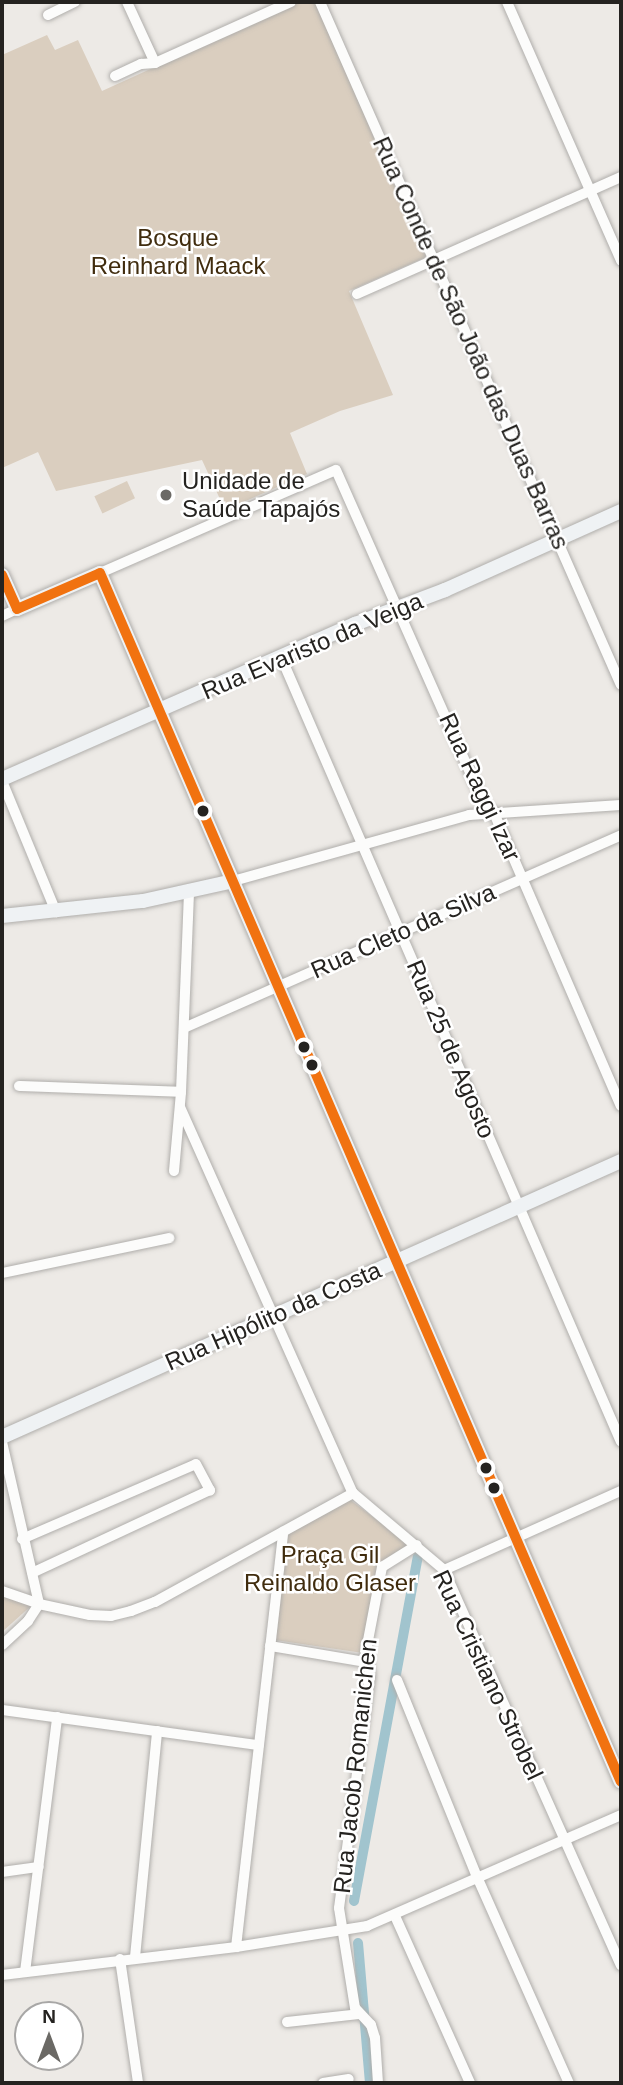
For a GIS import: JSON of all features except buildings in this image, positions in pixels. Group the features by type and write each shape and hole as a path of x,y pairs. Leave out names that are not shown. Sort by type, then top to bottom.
{"street":[{"path":"48,15 75,2"},
{"path":"127,2 155,63"},
{"path":"116,76 141,64 155,63 291,2"},
{"name":"Rua Conde de São João das Duas Barras","path":"320,2 621,685"},
{"path":"507,2 621,261"},
{"path":"357,294 621,177"},
{"name":"Rua Raggi Izar","path":"100,573 336,470 484,804 494,813 621,1106"},
{"name":"Rua Evaristo da Veiga","path":"2,780 621,511"},
{"path":"2,616 100,573 621,1782"},
{"path":"2,575 17,609"},
{"name":"Rua 25 de Agosto","path":"281,657 621,1442"},
{"path":"2,780 56,912"},
{"path":"2,916 56,912 189,892 361,842 459,817 621,805"},
{"name":"Rua Cleto da Silva","path":"184,1028 621,835"},
{"path":"174,1171 181,1092 189,892"},
{"path":"19,1086 181,1092"},
{"name":"Rua Cristiano Strobel","path":"180,1107 353,1493 444,1570 621,1965"},
{"name":"Rua Hipólito da Costa","path":"2,1439 621,1161"},
{"path":"2,1273 169,1238"},
{"path":"2,1439 22,1539 39,1604 28,1621 2,1644"},
{"path":"22,1539 196,1464 210,1490 32,1573"},
{"path":"444,1570 621,1491"},
{"path":"2,1591 39,1604 90,1615 111,1616 131,1611 155,1602 353,1493"},
{"path":"236,1947 283,1532"},
{"name":"Rua Jacob Romanichen","path":"378,2083 375,2038 371,2025 363,2017 353,1997 339,1908 370,1675 366,1662 382,1567 417,1545"},
{"path":"270,1646 366,1662"},
{"path":"397,1680 478,1879 569,2083"},
{"path":"2,1710 259,1745"},
{"path":"25,1972 57,1717"},
{"path":"135,1957 157,1731"},
{"path":"2,1975 236,1947 342,1931 395,1916 621,1815"},
{"path":"2,1872 39,1867"},
{"path":"395,1916 470,2083"},
{"path":"120,1959 138,2083"},
{"path":"287,2022 363,2017"},
{"path":"323,2083 349,2079"}],"green space":[{"name":"Bosque Reinhard Maack","path":"298,2 315,2 426,257 349,291 393,395 340,411 290,433 307,474 225,510 202,460 56,491 38,452 2,468 2,55 47,35 55,50 78,40 102,91"},
{"path":"127,481 135,498 102,513 94,496"},
{"name":"Praça Gil Reinaldo Glaser","path":"349,1499 409,1544 377,1564 363,1653 275,1640 287,1535"},
{"path":"2,1596 32,1605 2,1632"}],"waterway":[{"path":"354,1901 418,1557"},
{"path":"358,1943 370,2083"}],"transit line":[{"path":"2,575 17,609 100,573 621,1782"}],"place":[{"name":"Unidade de Saúde Tapajós","path":"166,495"}]}
